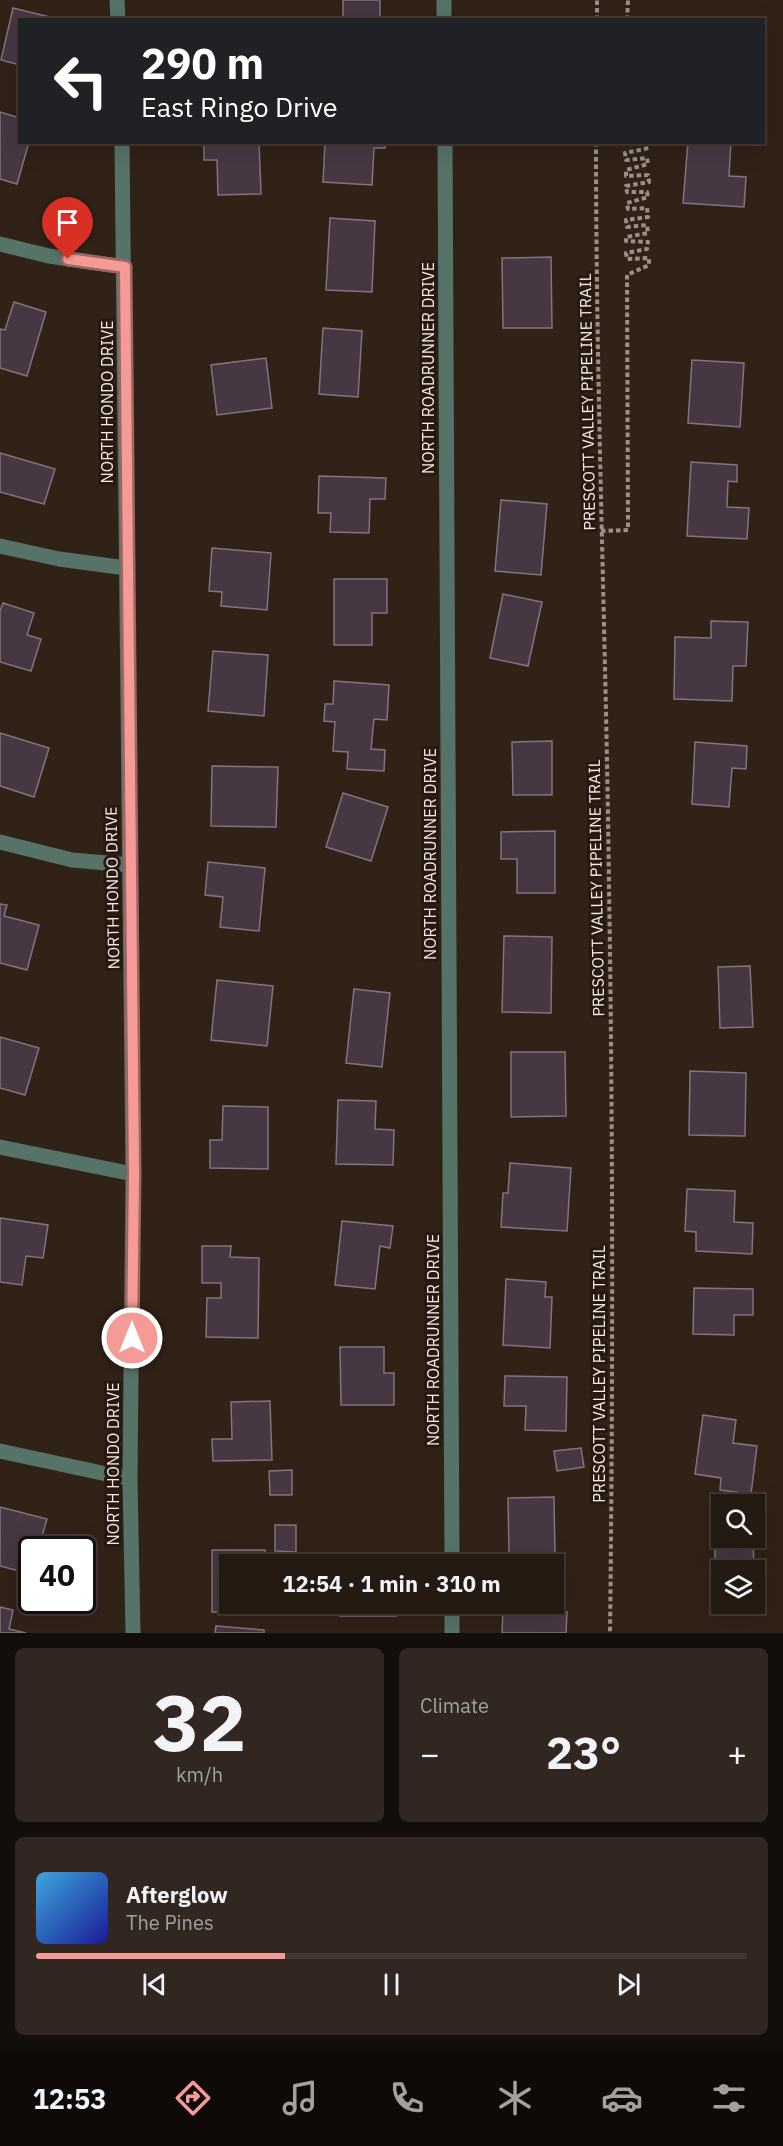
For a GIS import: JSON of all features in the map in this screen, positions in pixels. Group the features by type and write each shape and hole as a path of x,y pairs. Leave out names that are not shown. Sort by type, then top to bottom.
{"street":[{"path":"117,0 118,18"},
{"path":"444,0 444,18"},
{"name":"NORTH HONDO DRIVE","path":"122,144 134,1174 130,1479 132,1633"},
{"name":"NORTH ROADRUNNER DRIVE","path":"445,144 452,1554"},
{"path":"0,244 50,256 125,267"},
{"path":"0,546 59,559 126,568"},
{"path":"0,842 72,860 130,865"},
{"path":"0,1147 134,1174"},
{"path":"0,1451 130,1479"},
{"path":"452,1614 452,1633"}],"path":[{"path":"597,0 597,18"},
{"path":"627,18 628,0"},
{"name":"PRESCOTT VALLEY PIPELINE TRAIL","path":"596,144 609,896 612,1268 610,1633"},
{"path":"601,531 628,530 627,275 649,265 648,258 627,259 626,253 647,249 648,242 626,242 626,237 648,233 647,225 627,227 626,220 648,217 647,208 628,209 627,203 648,197 647,192 627,192 626,186 649,182 648,175 626,176 626,170 648,164 647,158 626,160 625,153 649,148 649,144"}],"building":[{"path":"343,0 380,0 380,18 343,18"},
{"path":"13,8 54,18 18,18 18,64 1,60"},
{"path":"0,112 18,117 18,144 28,144 17,184 0,179"},
{"path":"204,144 259,144 261,194 218,195 217,160 204,160"},
{"path":"325,144 385,144 385,148 374,148 372,185 323,182"},
{"path":"688,144 731,144 729,176 746,177 744,207 683,203"},
{"path":"330,218 375,221 372,292 326,290"},
{"path":"551,257 552,328 503,328 502,258"},
{"path":"14,302 46,312 27,376 0,368 0,329 5,330"},
{"path":"323,328 362,331 358,397 319,394"},
{"path":"266,358 272,408 217,415 211,365"},
{"path":"692,360 744,363 740,427 688,423"},
{"path":"0,453 55,469 44,504 0,492"},
{"path":"691,462 737,465 737,482 728,481 727,507 749,508 747,539 687,536"},
{"path":"319,476 386,478 385,499 370,499 369,533 330,532 331,513 318,513"},
{"path":"501,500 547,504 541,575 495,571"},
{"path":"212,548 271,553 267,610 221,606 222,592 209,591"},
{"path":"334,579 387,579 387,613 372,613 372,645 334,645"},
{"path":"503,594 542,602 528,666 490,658"},
{"path":"3,603 34,613 27,635 41,639 31,671 0,662 0,611"},
{"path":"711,621 748,622 746,666 733,666 732,701 674,699 675,637 711,638"},
{"path":"213,651 268,655 264,716 208,711"},
{"path":"334,681 389,685 387,720 374,719 371,749 385,750 384,771 347,769 348,752 333,751 335,722 324,721 325,704 333,704"},
{"path":"0,733 49,748 34,797 0,786"},
{"path":"552,741 552,795 513,795 512,742"},
{"path":"695,742 747,746 746,769 732,768 729,807 692,804"},
{"path":"212,766 278,767 276,827 211,826"},
{"path":"343,793 388,807 371,861 326,847"},
{"path":"555,831 555,893 517,893 517,859 501,859 501,832"},
{"path":"208,862 265,868 259,931 220,927 223,897 205,895"},
{"path":"0,904 7,905 4,916 39,925 27,970 0,963"},
{"path":"504,936 552,937 551,1013 502,1012"},
{"path":"750,966 753,1027 720,1028 718,967"},
{"path":"217,980 273,986 267,1046 211,1040"},
{"path":"354,989 390,993 382,1067 346,1063"},
{"path":"0,1037 39,1048 25,1095 0,1088"},
{"path":"511,1052 565,1052 566,1116 511,1117"},
{"path":"690,1071 746,1073 745,1136 689,1135"},
{"path":"338,1100 376,1101 375,1129 394,1130 393,1165 336,1164"},
{"path":"223,1106 268,1107 268,1169 210,1168 210,1140 222,1140"},
{"path":"510,1163 571,1168 567,1231 501,1227 503,1193 508,1193"},
{"path":"687,1189 735,1191 734,1222 753,1223 752,1254 696,1251 696,1232 685,1231"},
{"path":"0,1218 48,1225 43,1258 26,1256 22,1285 0,1282"},
{"path":"342,1221 393,1226 390,1248 380,1246 375,1289 335,1285"},
{"path":"202,1246 231,1246 230,1257 259,1258 258,1338 206,1337 207,1298 221,1298 221,1283 202,1283"},
{"path":"506,1279 546,1282 545,1297 552,1297 550,1348 503,1345"},
{"path":"694,1288 753,1289 753,1315 734,1315 734,1335 693,1334"},
{"path":"340,1347 384,1347 384,1373 394,1373 394,1405 341,1405"},
{"path":"505,1376 567,1377 566,1431 525,1430 526,1406 504,1406"},
{"path":"270,1401 272,1460 213,1461 212,1439 232,1439 231,1402"},
{"path":"703,1415 736,1420 733,1443 757,1446 751,1494 720,1490 721,1478 695,1474"},
{"path":"581,1448 584,1467 557,1471 554,1451"},
{"path":"292,1470 292,1495 270,1495 269,1471"},
{"path":"554,1497 555,1554 509,1554 508,1498"},
{"path":"0,1507 47,1519 42,1536 18,1536 18,1571 0,1566"},
{"path":"275,1525 296,1525 296,1552 275,1551"},
{"path":"715,1548 753,1548 754,1560 715,1560"},
{"path":"212,1550 265,1550 265,1554 219,1554 219,1612 212,1612"},
{"path":"0,1607 13,1610 9,1629 26,1633 0,1633"},
{"path":"567,1612 566,1633 502,1633 503,1614 564,1614"},
{"path":"340,1614 396,1614 396,1616 340,1616"},
{"path":"216,1626 264,1630 264,1633 215,1633"}],"route":[{"path":"68,259 125,267 126,568 134,1174 132,1338"}]}
